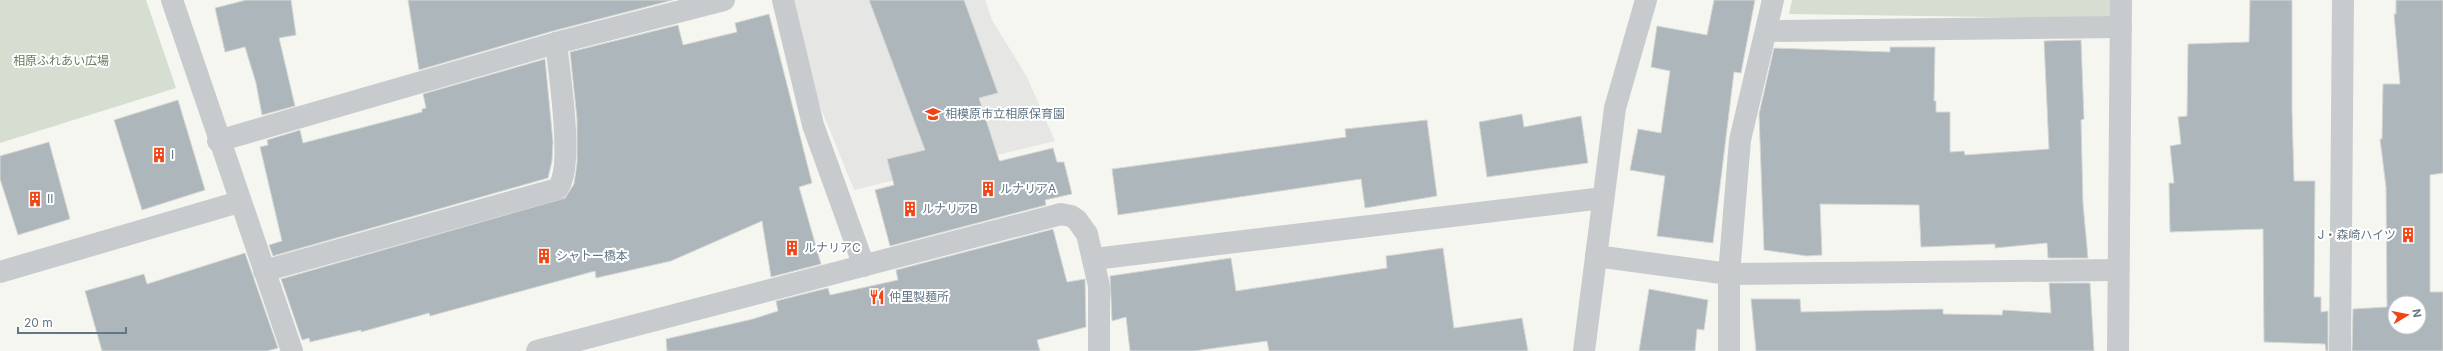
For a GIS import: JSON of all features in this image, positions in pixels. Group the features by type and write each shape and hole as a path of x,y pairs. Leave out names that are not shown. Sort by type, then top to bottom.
{"street":[{"path":"172,0 218,141 292,351"},
{"path":"218,141 556,43 724,0"},
{"path":"782,0 813,125 864,266"},
{"path":"1584,351 1615,108 1646,0"},
{"path":"1729,351 1729,274 1740,140 1767,31 1773,0"},
{"path":"2118,351 2121,0"},
{"path":"2340,351 2343,0"},
{"path":"1767,31 2121,27"},
{"path":"264,271 557,189 565,173 566,148 556,43"},
{"path":"1094,259 1603,198"},
{"path":"0,272 239,202"},
{"path":"538,351 1060,214 1070,216 1083,226 1094,259 1101,304 1099,351"},
{"path":"1596,256 1729,274 2118,270"}],"shaded area":[{"name":"相模原市立相原保育園","path":"794,0 985,0 992,20 1027,77 1055,141 854,190 813,89"}],"green space":[{"name":"相原ふれあい広場","path":"0,0 146,0 176,88 0,143"},
{"path":"1792,0 2112,0 2112,19 1789,14"}],"building":[{"path":"246,0 291,0 296,35 279,38 295,106 262,115 256,83 245,47 225,52 215,8"},
{"path":"408,0 673,0 553,31 419,70"},
{"path":"869,0 964,0 998,93 979,98 999,160 1053,148 1057,162 1064,162 1072,194 1045,200 1046,205 890,246 875,190 894,185 887,159 925,150"},
{"path":"1714,0 1755,0 1741,73 1734,72 1713,243 1657,236 1665,176 1630,170 1638,129 1661,133 1670,71 1651,67 1657,26 1707,35"},
{"path":"2250,0 2292,0 2292,110 2294,181 2315,181 2314,297 2321,297 2321,312 2328,311 2328,351 2326,351 2325,344 2264,342 2263,229 2170,232 2169,183 2174,183 2170,146 2181,144 2178,117 2187,116 2188,44 2249,42"},
{"path":"2396,0 2443,0 2443,173 2430,175 2430,292 2443,292 2443,351 2352,351 2353,309 2387,307 2386,187 2380,139 2382,139 2383,84 2400,84 2394,14 2396,14"},
{"path":"769,14 812,183 799,187 821,264 771,277 762,221 671,261 596,278 595,271 430,316 429,313 361,332 361,330 310,342 309,338 302,340 281,279 565,198 574,184 577,163 577,119 570,52 678,25 683,45 737,32 735,23"},
{"path":"2081,40 2084,119 2081,120 2083,204 2088,258 2048,258 2047,243 1995,248 1995,244 1921,247 1919,205 1820,204 1822,255 1807,256 1764,250 1759,114 1774,48 1890,52 1890,47 1935,47 1934,101 1936,101 1936,112 1950,112 1950,152 1964,151 1965,155 2049,149 2044,41"},
{"path":"545,59 553,142 552,161 548,178 273,256 269,245 282,241 260,147 268,145 267,140 300,130 303,143 422,112 422,109 426,108 423,94"},
{"name":"Ⅰ","path":"178,100 205,190 142,210 114,120"},
{"path":"1522,114 1524,127 1581,116 1588,163 1487,177 1479,122"},
{"path":"1427,120 1437,196 1365,208 1361,179 1118,215 1112,169 1346,137 1345,129"},
{"name":"Ⅱ","path":"49,142 70,219 18,235 0,179 0,156"},
{"path":"1053,229 1067,282 1085,279 1086,327 1037,340 1040,351 667,351 666,339 753,319 778,311 776,301 828,288 830,295 898,280 896,270"},
{"path":"1443,248 1454,328 1522,318 1528,351 1269,351 1267,341 1194,351 1130,351 1126,317 1112,321 1110,276 1231,258 1236,291 1387,268 1386,256"},
{"path":"245,253 278,348 267,351 102,351 85,291 144,274 147,284"},
{"path":"2049,283 2090,283 2094,351 1756,351 1751,299 1800,299 1801,312 1943,309 1943,314 2002,315 2003,310 2051,313"},
{"path":"1649,289 1708,300 1704,330 1697,329 1695,351 1639,351"}],"place":[{"name":"相模原市立相原保育園","path":"933,114"},
{"name":"Ⅰ","path":"159,155"},
{"name":"ルナリアA","path":"988,189"},
{"name":"Ⅱ","path":"35,199"},
{"name":"ルナリアB","path":"910,209"},
{"name":"J・森崎ハイツ","path":"2408,235"},
{"name":"ルナリアC","path":"792,248"},
{"name":"シャトー橋本","path":"544,256"},
{"name":"仲里製麺所","path":"877,297"}]}
